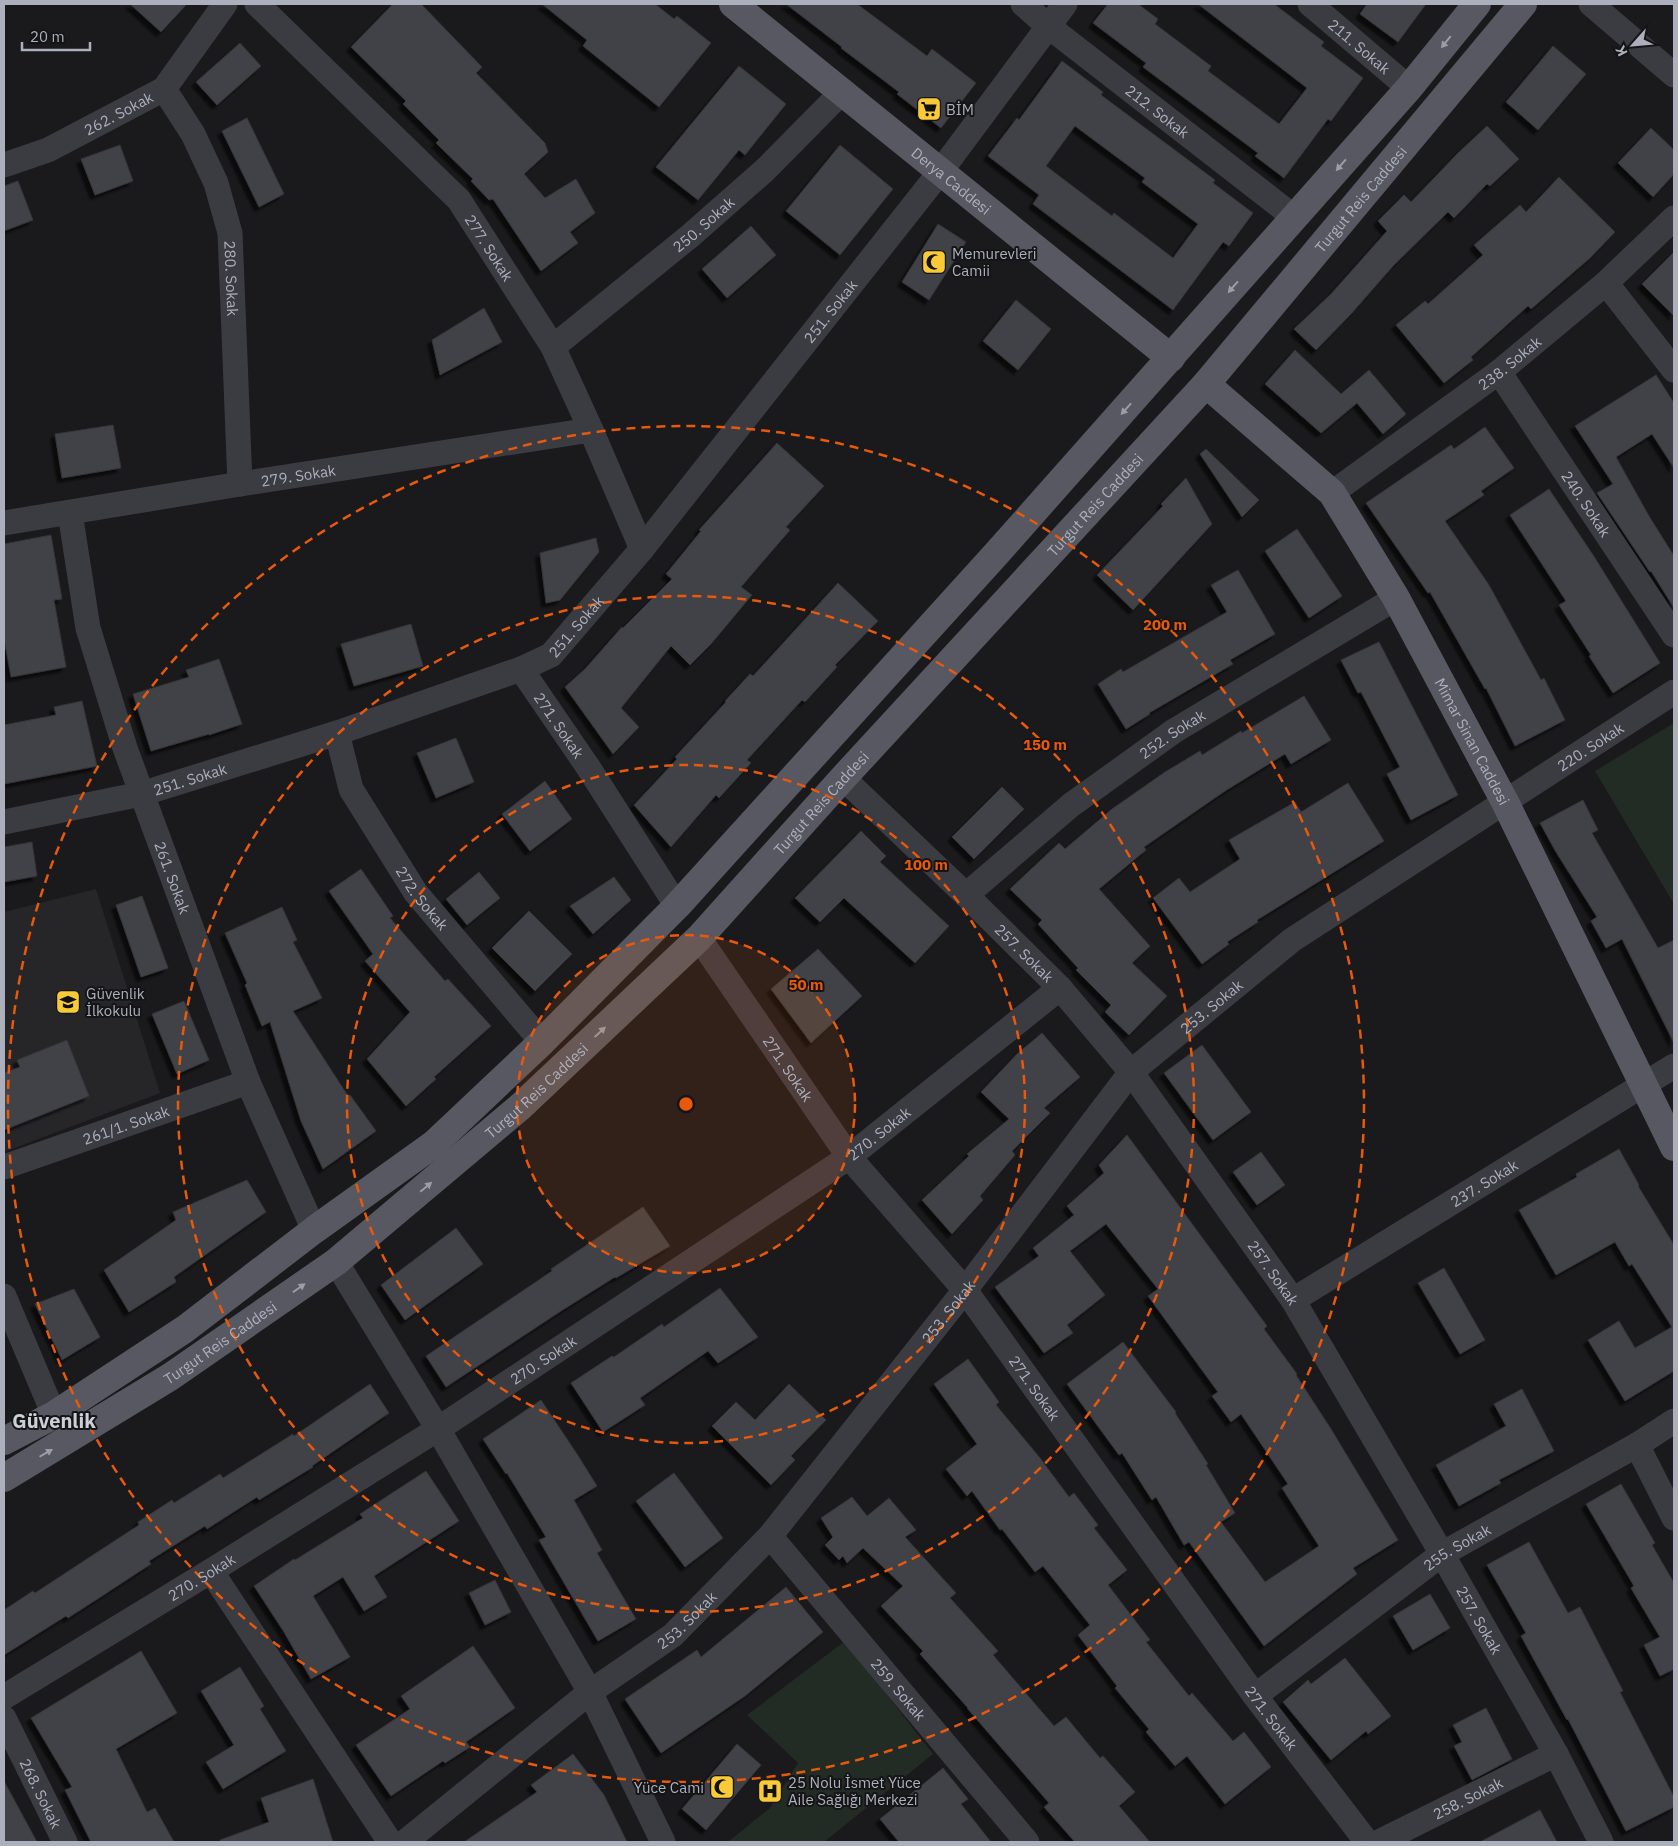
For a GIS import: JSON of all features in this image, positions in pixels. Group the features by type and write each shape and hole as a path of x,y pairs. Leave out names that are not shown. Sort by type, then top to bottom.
{"main road":[{"name":"Derya Caddesi","path":"733,4 1171,358"},
{"name":"Turgut Reis Caddesi","path":"4,1441 54,1415 185,1329 314,1230 434,1144 542,1042 677,906 997,553 1408,88 1477,4"},
{"name":"Turgut Reis Caddesi","path":"4,1478 170,1377 336,1262 520,1107 699,938 843,778 1206,384 1523,4"},
{"name":"Mimar Sinan Caddesi","path":"1206,384 1332,493 1396,598 1505,802 1674,1147"}],"street":[{"name":"262. Sokak","path":"4,165 48,150 164,89 225,4"},
{"name":"277. Sokak","path":"257,4 459,200 553,347 642,549"},
{"name":"212. Sokak","path":"1023,4 1048,26 1294,217"},
{"name":"251. Sokak","path":"4,822 141,794 337,732 521,669 552,654 642,549 940,172 1065,4"},
{"name":"211. Sokak","path":"1310,4 1408,88"},
{"path":"1592,4 1674,75"},
{"name":"280. Sokak","path":"164,89 193,134 216,183 230,233 240,484"},
{"name":"250. Sokak","path":"553,347 690,236 765,170 843,91"},
{"name":"238. Sokak","path":"1332,493 1499,372 1606,283 1674,218"},
{"path":"1606,283 1674,370"},
{"name":"240. Sokak","path":"1499,372 1674,635"},
{"name":"279. Sokak","path":"4,523 240,484 591,430"},
{"name":"261. Sokak","path":"70,513 88,628 125,748 248,1082 314,1230"},
{"name":"252. Sokak","path":"966,895 1071,805 1174,731 1396,598"},
{"name":"271. Sokak","path":"521,669 588,768 677,906"},
{"name":"220. Sokak","path":"1505,802 1674,692"},
{"name":"272. Sokak","path":"337,732 351,789 416,894 542,1042"},
{"name":"257. Sokak","path":"843,778 1060,988 1131,1072 1293,1300 1442,1554 1556,1754 1601,1842"},
{"name":"253. Sokak","path":"405,1842 590,1692 673,1635 770,1536 964,1290 1131,1072 1292,940 1505,802"},
{"name":"271. Sokak","path":"699,938 849,1156 964,1290 1255,1696 1367,1842"},
{"name":"270. Sokak","path":"4,1697 211,1571 438,1429 849,1156 1060,988"},
{"name":"237. Sokak","path":"1293,1300 1674,1066"},
{"name":"261/1. Sokak","path":"4,1167 248,1082"},
{"path":"336,1262 438,1429 590,1692 663,1842"},
{"path":"4,1296 54,1415"},
{"name":"255. Sokak","path":"1255,1696 1442,1554 1637,1446 1674,1421"},
{"path":"1637,1446 1674,1518"},
{"name":"259. Sokak","path":"770,1536 1027,1842"},
{"path":"211,1571 390,1842"},
{"name":"268. Sokak","path":"4,1718 65,1842"},
{"name":"258. Sokak","path":"1379,1842 1556,1754"}],"shaded area":[{"path":"1674,723 1674,904 1595,771"},
{"name":"Güvenlik İlkokulu","path":"96,889 160,1093 4,1152 4,912"},
{"path":"845,1641 933,1754 824,1842 728,1842 770,1808 798,1763 747,1715"}],"building":[{"path":"130,4 187,4 161,32"},
{"path":"393,4 421,4 482,67 476,73 545,143 548,152 524,174 545,198 576,179 595,213 570,232 578,243 541,271 493,199 489,200 471,181 473,179 436,143 439,140 403,104 406,101 351,47"},
{"path":"542,4 655,4 674,19 677,16 711,43 659,107 583,46 587,40"},
{"path":"786,4 857,4 927,56 932,49 976,83 941,128 897,94 899,92"},
{"path":"1108,4 1138,4 1158,19 1155,24 1211,66 1208,71 1279,124 1307,88 1198,4 1274,4 1324,42 1321,46 1363,78 1331,121 1328,119 1284,178 1255,156 1258,153 1143,67 1146,63 1093,23"},
{"path":"1367,4 1426,4 1398,42 1360,14"},
{"path":"240,43 261,66 217,105 196,82"},
{"path":"1553,46 1586,74 1538,130 1506,102"},
{"path":"1062,61 1103,92 1101,95 1215,180 1213,183 1253,213 1229,246 1223,242 1173,310 1033,204 1039,195 988,156 1017,118 1019,120","holes":["1075,126 1145,178 1142,182 1198,224 1173,258 1114,213 1112,216 1046,166"]},
{"path":"739,66 786,104 745,155 739,150 698,200 656,167"},
{"path":"247,118 284,194 259,207 222,131"},
{"path":"1487,126 1519,159 1490,186 1487,184 1454,218 1448,212 1393,266 1316,350 1294,329 1331,294 1387,231 1378,221 1404,195 1411,202"},
{"path":"1651,128 1674,150 1674,174 1653,197 1618,163"},
{"path":"120,145 133,181 95,195 81,159"},
{"path":"840,145 893,189 840,255 786,211"},
{"path":"1559,177 1615,232 1590,258 1531,309 1528,306 1471,357 1473,360 1444,383 1396,325 1425,301 1428,304 1483,255 1474,245 1520,205 1526,212"},
{"path":"18,181 33,220 4,231 4,186"},
{"name":"Memurevleri Camii","path":"938,224 966,242 929,300 902,282"},
{"path":"751,226 776,255 727,298 702,269"},
{"path":"1674,252 1674,316 1642,284"},
{"path":"1016,300 1051,329 1018,370 983,341"},
{"path":"484,308 502,342 440,375 432,340"},
{"path":"1295,350 1341,394 1369,370 1406,414 1383,434 1357,403 1321,433 1265,384"},
{"path":"1656,375 1674,403 1674,468 1652,434 1616,457 1674,556 1674,608 1597,493 1613,484 1575,426"},
{"path":"113,425 121,468 62,478 55,434"},
{"path":"1485,427 1514,468 1481,491 1484,495 1445,521 1489,585 1541,680 1544,678 1565,720 1515,746 1486,688 1430,592 1428,593 1366,503 1451,445 1454,449"},
{"path":"777,443 824,486 786,527 790,530 741,587 752,595 711,644 690,665 671,646 621,708 639,727 613,754 565,687 585,669 622,627 672,579 666,574 701,531 699,530"},
{"path":"1206,449 1259,500 1242,517 1200,454"},
{"path":"1186,478 1212,524 1133,610 1097,575 1163,506 1161,504"},
{"path":"1549,489 1595,558 1660,663 1613,693 1559,605 1566,601 1510,515"},
{"path":"1297,529 1342,596 1309,618 1265,551"},
{"path":"51,535 62,599 54,600 66,667 11,677 4,638 4,544"},
{"path":"596,538 599,552 560,600 546,603 540,553"},
{"path":"1238,570 1275,634 1230,660 1233,664 1149,713 1126,729 1098,684 1121,669 1123,672 1227,612 1211,585"},
{"path":"838,583 878,621 835,665 837,667 805,702 802,700 747,760 751,763 719,798 716,795 671,847 634,805 677,759 675,757 725,701 750,674 753,676"},
{"path":"411,624 423,666 354,686 341,644"},
{"path":"1379,642 1458,795 1411,820 1387,774 1400,767 1361,692 1358,693 1341,660"},
{"path":"219,659 242,724 151,751 133,694 189,677 186,670"},
{"path":"1304,696 1331,740 1291,764 1285,754 1225,791 1144,847 1146,850 1099,889 1150,946 1132,963 1167,996 1129,1035 1105,1012 1111,1005 1076,970 1078,968 1038,924 1042,920 1010,889 1059,843 1065,849 1112,809 1165,772 1200,751 1202,755"},
{"path":"82,701 97,766 4,784 4,725 56,715 54,707"},
{"path":"456,738 474,782 436,798 417,753"},
{"path":"545,781 572,819 530,851 502,814"},
{"path":"1348,783 1384,841 1257,920 1258,922 1227,942 1229,944 1202,964 1153,898 1179,878 1190,892 1240,859 1229,840 1295,802 1301,812"},
{"path":"1002,787 1024,809 974,859 952,837"},
{"path":"1583,800 1598,830 1592,833 1658,948 1674,940 1674,1043 1622,939 1606,948 1591,921 1597,917 1540,823"},
{"path":"861,831 886,856 880,862 949,926 915,963 844,898 820,922 795,898"},
{"path":"32,842 37,876 4,882 4,847"},
{"path":"361,869 393,916 390,918 445,981 448,979 491,1026 434,1077 436,1079 406,1106 367,1059 410,1012 365,961 373,954 329,891"},
{"path":"479,872 500,898 467,925 446,899"},
{"path":"614,877 631,900 593,934 570,906"},
{"path":"142,896 168,968 141,977 116,905"},
{"path":"282,907 297,940 293,942 322,998 293,1011 348,1096 350,1095 376,1131 323,1169 301,1121 270,1022 262,1026 245,985 247,983 225,933"},
{"path":"529,911 572,954 535,991 492,948"},
{"path":"818,949 862,996 811,1043 771,989"},
{"path":"184,1001 209,1060 177,1074 152,1014"},
{"path":"1042,1033 1080,1077 1044,1108 1050,1113 1012,1151 1015,1155 980,1196 983,1200 952,1234 922,1200 969,1156 967,1154 1009,1119 981,1092 1017,1054"},
{"path":"67,1040 89,1096 4,1130 4,1073 20,1067 17,1060"},
{"path":"1202,1045 1251,1112 1213,1140 1164,1073"},
{"path":"1127,1135 1267,1326 1264,1329 1297,1374 1398,1540 1353,1568 1357,1574 1264,1646 1189,1542 1184,1545 1156,1497 1152,1500 1122,1453 1119,1455 1067,1384 1123,1342 1176,1412 1208,1464 1206,1465 1235,1513 1221,1522 1265,1582 1319,1546 1282,1488 1288,1484 1241,1414 1231,1422 1212,1396 1218,1392 1148,1296 1158,1289 1106,1224 1070,1251 1105,1295 1067,1325 1073,1333 1044,1353 995,1287 1039,1256 1033,1248 1074,1215 1067,1206 1104,1173 1099,1165"},
{"path":"1619,1149 1638,1186 1674,1245 1674,1371 1625,1401 1588,1340 1619,1321 1635,1348 1672,1327 1632,1264 1629,1266 1615,1242 1556,1275 1519,1210 1577,1177 1576,1174"},
{"path":"1261,1152 1285,1185 1257,1205 1233,1172"},
{"path":"247,1180 266,1212 174,1277 176,1282 129,1312 104,1270 176,1220 173,1212"},
{"path":"643,1207 670,1246 615,1277 446,1387 426,1356"},
{"path":"456,1228 483,1264 405,1320 381,1285"},
{"path":"1444,1268 1485,1340 1460,1354 1418,1283"},
{"path":"720,1288 758,1337 718,1363 708,1351 640,1398 645,1405 603,1432 571,1383 612,1356 614,1357 662,1324 664,1327"},
{"path":"74,1289 100,1337 62,1360 35,1304"},
{"path":"968,1359 999,1402 996,1405 1040,1458 1069,1497 1074,1493 1098,1525 1094,1528 1127,1570 1108,1585 1150,1640 1146,1642 1189,1696 1192,1693 1233,1741 1244,1732 1271,1767 1225,1804 1187,1756 1175,1766 1146,1732 1149,1729 1115,1688 1117,1686 1078,1635 1090,1625 1043,1566 1035,1572 1002,1529 1000,1530 972,1491 967,1496 946,1469 977,1444 934,1384"},
{"path":"370,1384 389,1413 313,1467 259,1500 257,1497 207,1529 205,1526 149,1561 151,1564 68,1618 66,1616 4,1655 4,1610 33,1591 35,1593 139,1525 138,1522 172,1500 174,1503 220,1474 223,1478 293,1434 294,1436"},
{"path":"789,1384 826,1420 791,1456 795,1460 771,1485 712,1426 736,1402 755,1420"},
{"path":"1522,1389 1554,1451 1499,1480 1501,1483 1459,1506 1436,1465 1506,1426 1494,1404"},
{"path":"541,1400 597,1486 574,1500 602,1550 597,1553 636,1619 598,1641 539,1540 546,1537 507,1473 483,1439"},
{"path":"426,1471 459,1521 374,1576 387,1597 364,1611 343,1577 313,1596 350,1657 311,1679 284,1632 254,1586 294,1559 363,1518 360,1514"},
{"path":"674,1473 723,1538 685,1567 636,1501"},
{"path":"1621,1484 1655,1543 1652,1545 1674,1583 1674,1669 1660,1676 1644,1645 1660,1637 1631,1588 1634,1586 1586,1504"},
{"path":"852,1497 867,1516 889,1498 916,1530 905,1537 956,1593 950,1598 998,1651 993,1655 1054,1726 1066,1717 1100,1758 1103,1756 1135,1792 1119,1806 1150,1842 1075,1842 1044,1807 1049,1803 920,1654 923,1651 881,1606 903,1586 863,1548 847,1563 843,1556 839,1560 825,1545 833,1537 821,1518"},
{"path":"1529,1542 1568,1613 1580,1607 1623,1691 1620,1692 1674,1797 1674,1807 1626,1831 1568,1719 1521,1636 1526,1633 1487,1565"},
{"path":"495,1580 511,1612 485,1625 469,1593"},
{"path":"786,1587 823,1632 745,1696 661,1753 625,1699 697,1650 701,1657"},
{"path":"1430,1594 1450,1628 1413,1650 1393,1616"},
{"path":"473,1646 515,1708 466,1742 470,1747 445,1763 443,1761 391,1796 356,1745 410,1709 401,1696"},
{"path":"141,1651 177,1713 116,1749 147,1812 155,1808 174,1842 91,1842 65,1790 72,1787 31,1718"},
{"path":"1345,1658 1391,1716 1368,1734 1366,1731 1331,1760 1283,1702 1308,1680 1311,1684"},
{"path":"240,1667 264,1706 260,1709 286,1751 223,1789 206,1762 234,1745 201,1691"},
{"path":"1486,1708 1512,1759 1472,1780 1454,1746 1462,1742 1453,1725"},
{"name":"Yüce Cami","path":"737,1744 761,1765 706,1830 682,1809"},
{"path":"573,1754 604,1795 627,1842 464,1842 537,1792 531,1785"},
{"path":"943,1768 968,1799 961,1804 991,1842 899,1842 880,1819"},
{"path":"313,1779 333,1842 220,1842 220,1840 269,1822 261,1798"},
{"path":"4,1781 37,1842 4,1842"},
{"path":"1540,1810 1557,1842 1480,1842"}],"place":[{"name":"BİM","path":"929,109"},
{"name":"Memurevleri Camii","path":"934,262"},
{"name":"Güvenlik İlkokulu","path":"68,1002"},
{"name":"Yüce Cami","path":"722,1787"},
{"name":"25 Nolu İsmet Yüce Aile Sağlığı Merkezi","path":"770,1791"}],"district":[{"name":"Güvenlik","path":"54,1420"}]}
